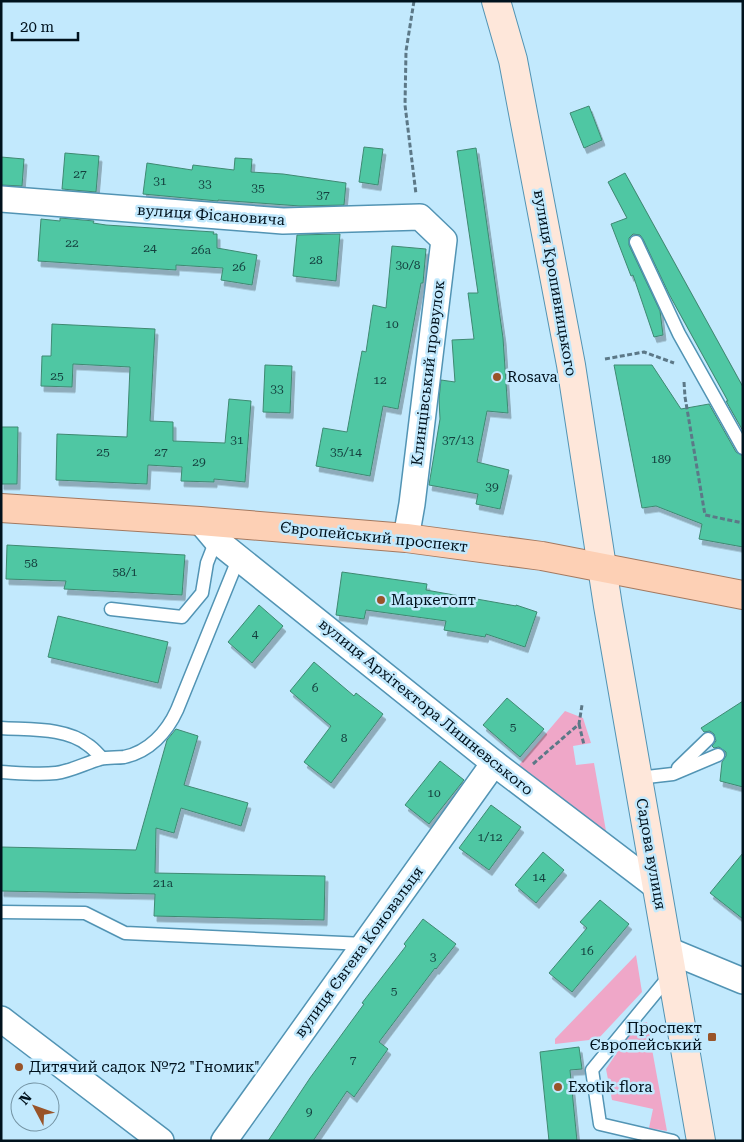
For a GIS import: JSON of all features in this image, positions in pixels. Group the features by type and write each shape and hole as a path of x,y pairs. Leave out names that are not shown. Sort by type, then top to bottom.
{"main road":[{"name":"вулиця Кропивницького","path":"496,1 513,60 571,365 602,567"},
{"name":"Європейський проспект","path":"1,508 208,530 406,538 542,556 743,595"},
{"name":"Садова вулиця","path":"602,567 701,1141"}],"street":[{"name":"вулиця Фісановича","path":"1,199 283,221 420,217"},
{"name":"Клинцівський провулок","path":"406,538 412,504 444,240 420,217"},
{"name":"вулиця Архітектора Лишневського","path":"208,530 502,769 657,887"},
{"name":"вулиця Євгена Коновальця","path":"224,1141 365,944 502,769"},
{"path":"669,962 743,981"},
{"path":"1,1019 161,1141"}],"lane":[{"path":"636,242 679,334 743,448"},
{"path":"111,609 182,616 202,593 207,563 208,530"},
{"path":"1,772 55,773 102,758 125,756 139,752 159,738 170,724 239,557"},
{"path":"1,728 50,731 70,735 88,744 102,758"},
{"path":"673,774 708,739"},
{"path":"638,778 673,774 718,755"},
{"path":"1,912 85,913 125,932 365,944"},
{"path":"669,962 592,1070 600,1124 673,1141"}],"path":[{"path":"414,1 406,51 405,105 413,177 420,217"},
{"path":"605,359 644,352 676,363"},
{"path":"684,374 685,397 705,515 743,523"},
{"path":"582,706 579,724 584,745"},
{"path":"502,769 532,765 579,724"}],"shaded area":[{"path":"565,711 583,718 591,743 573,746 576,765 594,763 606,831 604,833 519,765"},
{"path":"636,955 642,992 598,1039 555,1044 555,1039"},
{"path":"647,1022 667,1131 649,1128 653,1109 612,1100 606,1069 636,1024"}],"building":[{"path":"589,106 602,140 584,148 570,113"},
{"path":"364,147 383,149 378,185 359,182"},
{"path":"476,148 503,338 508,413 487,411 477,462 509,470 500,509 476,504 478,494 429,485 440,419 439,399 441,380 455,382 452,340 474,339 468,293 478,293 457,151"},
{"path":"65,153 99,156 96,192 62,189"},
{"path":"1,157 24,159 22,186 1,185"},
{"path":"235,158 252,159 251,172 283,174 346,183 344,205 300,206 143,194 147,163 192,170 193,165 234,170"},
{"path":"625,173 743,387 743,431 669,294 643,239 640,235 633,234 629,238 629,245 660,311 663,335 654,337 633,275 631,276 611,224 627,218 608,182"},
{"path":"60,218 94,221 93,223 106,225 214,232 213,234 217,234 217,248 257,255 252,285 221,280 223,268 176,265 176,270 38,261 41,219 60,221"},
{"path":"340,234 336,281 293,276 297,235"},
{"path":"392,246 426,249 423,283 421,283 398,409 383,406 370,476 316,466 323,428 347,432 362,351 366,352 373,305 386,308"},
{"path":"52,324 155,329 150,421 173,422 173,441 225,443 229,399 251,401 245,482 214,479 214,482 181,481 182,467 148,465 147,484 56,480 57,434 127,437 130,367 73,364 72,387 41,386 42,356 51,356"},
{"path":"265,365 292,366 290,413 263,412"},
{"path":"614,365 652,365 681,409 709,404 736,452 743,456 743,547 699,539 702,524 656,506 642,508"},
{"path":"1,427 18,427 17,484 1,484"},
{"path":"7,545 185,555 182,595 64,589 66,581 6,579"},
{"path":"342,572 427,584 426,590 516,605 537,612 525,647 486,634 485,637 444,630 446,621 366,610 364,619 336,615"},
{"path":"259,605 283,626 252,663 228,642"},
{"path":"58,616 168,642 158,683 48,657"},
{"path":"314,662 354,696 356,693 383,714 331,783 304,762 331,726 290,691"},
{"path":"507,698 544,729 520,757 483,725"},
{"path":"743,701 743,787 720,781 722,762 726,752 719,747 714,748 712,746 716,741 714,734 710,731 704,732 701,728"},
{"path":"176,729 198,736 184,785 248,803 241,826 181,808 174,833 156,828 155,873 325,876 324,920 154,916 155,894 1,891 1,847 136,850 167,740"},
{"path":"440,761 464,780 429,824 405,805"},
{"path":"491,805 521,827 489,870 459,848"},
{"path":"543,852 564,870 536,903 515,885"},
{"path":"743,853 743,919 710,893"},
{"path":"600,900 629,924 572,992 549,973 587,928 580,922"},
{"path":"423,919 456,944 435,968 379,1042 388,1049 354,1097 347,1091 313,1141 268,1141 310,1078 364,1004 362,1003 406,946 404,944"},
{"name":"Exotik flora","path":"579,1047 582,1069 570,1070 577,1141 549,1141 540,1052"}],"place":[{"name":"Rosava","path":"497,377"},
{"name":"Маркетопт","path":"381,600"},
{"name":"Проспект Європейський","path":"712,1037"},
{"name":"Дитячий садок №72 \"Гномик\"","path":"19,1067"},
{"name":"Exotik flora","path":"558,1087"}]}
